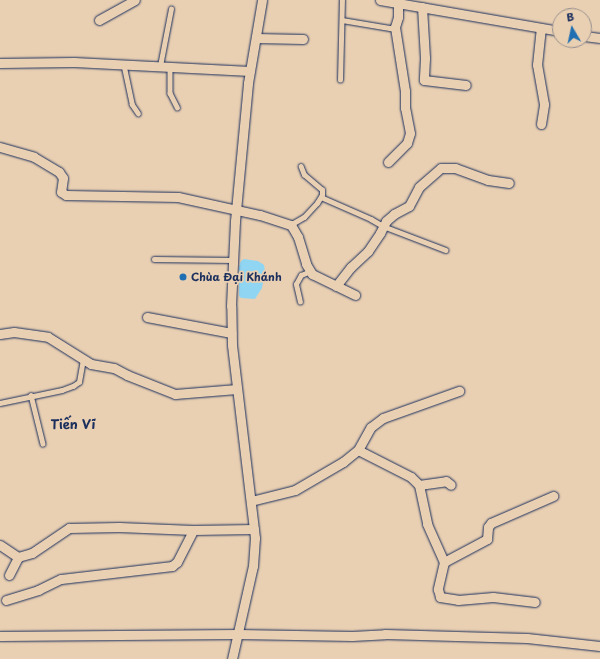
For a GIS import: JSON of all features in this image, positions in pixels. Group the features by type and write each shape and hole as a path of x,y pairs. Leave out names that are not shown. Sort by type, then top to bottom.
{"street":[{"path":"99,20 135,0"},
{"path":"232,659 253,566 256,538 237,389 232,333 237,209 250,71 262,0"},
{"path":"380,0 552,30"},
{"path":"388,162 407,143 410,133 405,108 405,91 395,29 398,3"},
{"path":"422,7 425,58 424,80 466,84"},
{"path":"541,124 544,104 537,65 542,28"},
{"path":"256,38 303,39"},
{"path":"0,63 74,62 250,71"},
{"path":"0,147 34,157 59,172 63,178 61,190 66,195 178,197 237,209 290,225 298,236 306,264 312,274 355,295"},
{"path":"336,286 351,267 368,252 386,221 394,214 409,206 420,187 442,168 455,168 488,180 509,183"},
{"path":"147,317 232,333"},
{"path":"0,334 14,332 48,338 91,364 114,368 127,376 175,394 237,389"},
{"path":"251,501 295,490 343,462 358,450 371,427 383,418 459,391"},
{"path":"358,450 411,477 419,485 427,524 444,562 438,590 440,598 458,600 493,596 535,602"},
{"path":"419,485 446,481 451,485"},
{"path":"444,562 487,539 488,527 491,523 553,496"},
{"path":"9,575 18,557 32,553 70,528 119,527 193,530 254,529"},
{"path":"6,600 38,590 61,579 172,566 177,562 193,530"},
{"path":"0,545 18,557"},
{"path":"0,636 238,634 352,636 385,634 527,638 600,646"}],"lane":[{"path":"340,80 342,0"},
{"path":"160,66 171,9"},
{"path":"342,20 395,29"},
{"path":"124,65 130,97 138,113"},
{"path":"170,67 170,92 177,107"},
{"path":"290,225 304,217 321,197 322,190 304,175 301,167"},
{"path":"321,197 384,226 446,250"},
{"path":"154,259 234,260"},
{"path":"300,302 296,284 301,275 311,271"},
{"path":"0,403 31,395 62,390 73,386 79,382 83,360"},
{"path":"31,395 43,444"}],"water":[{"path":"244,259 258,261 264,265 265,272 262,288 255,299 241,298 239,296 239,267 241,261"}],"place":[{"name":"Chùa Đại Khánh","path":"183,277"}],"district":[{"name":"Tiến Vĩ","path":"73,424"}]}
